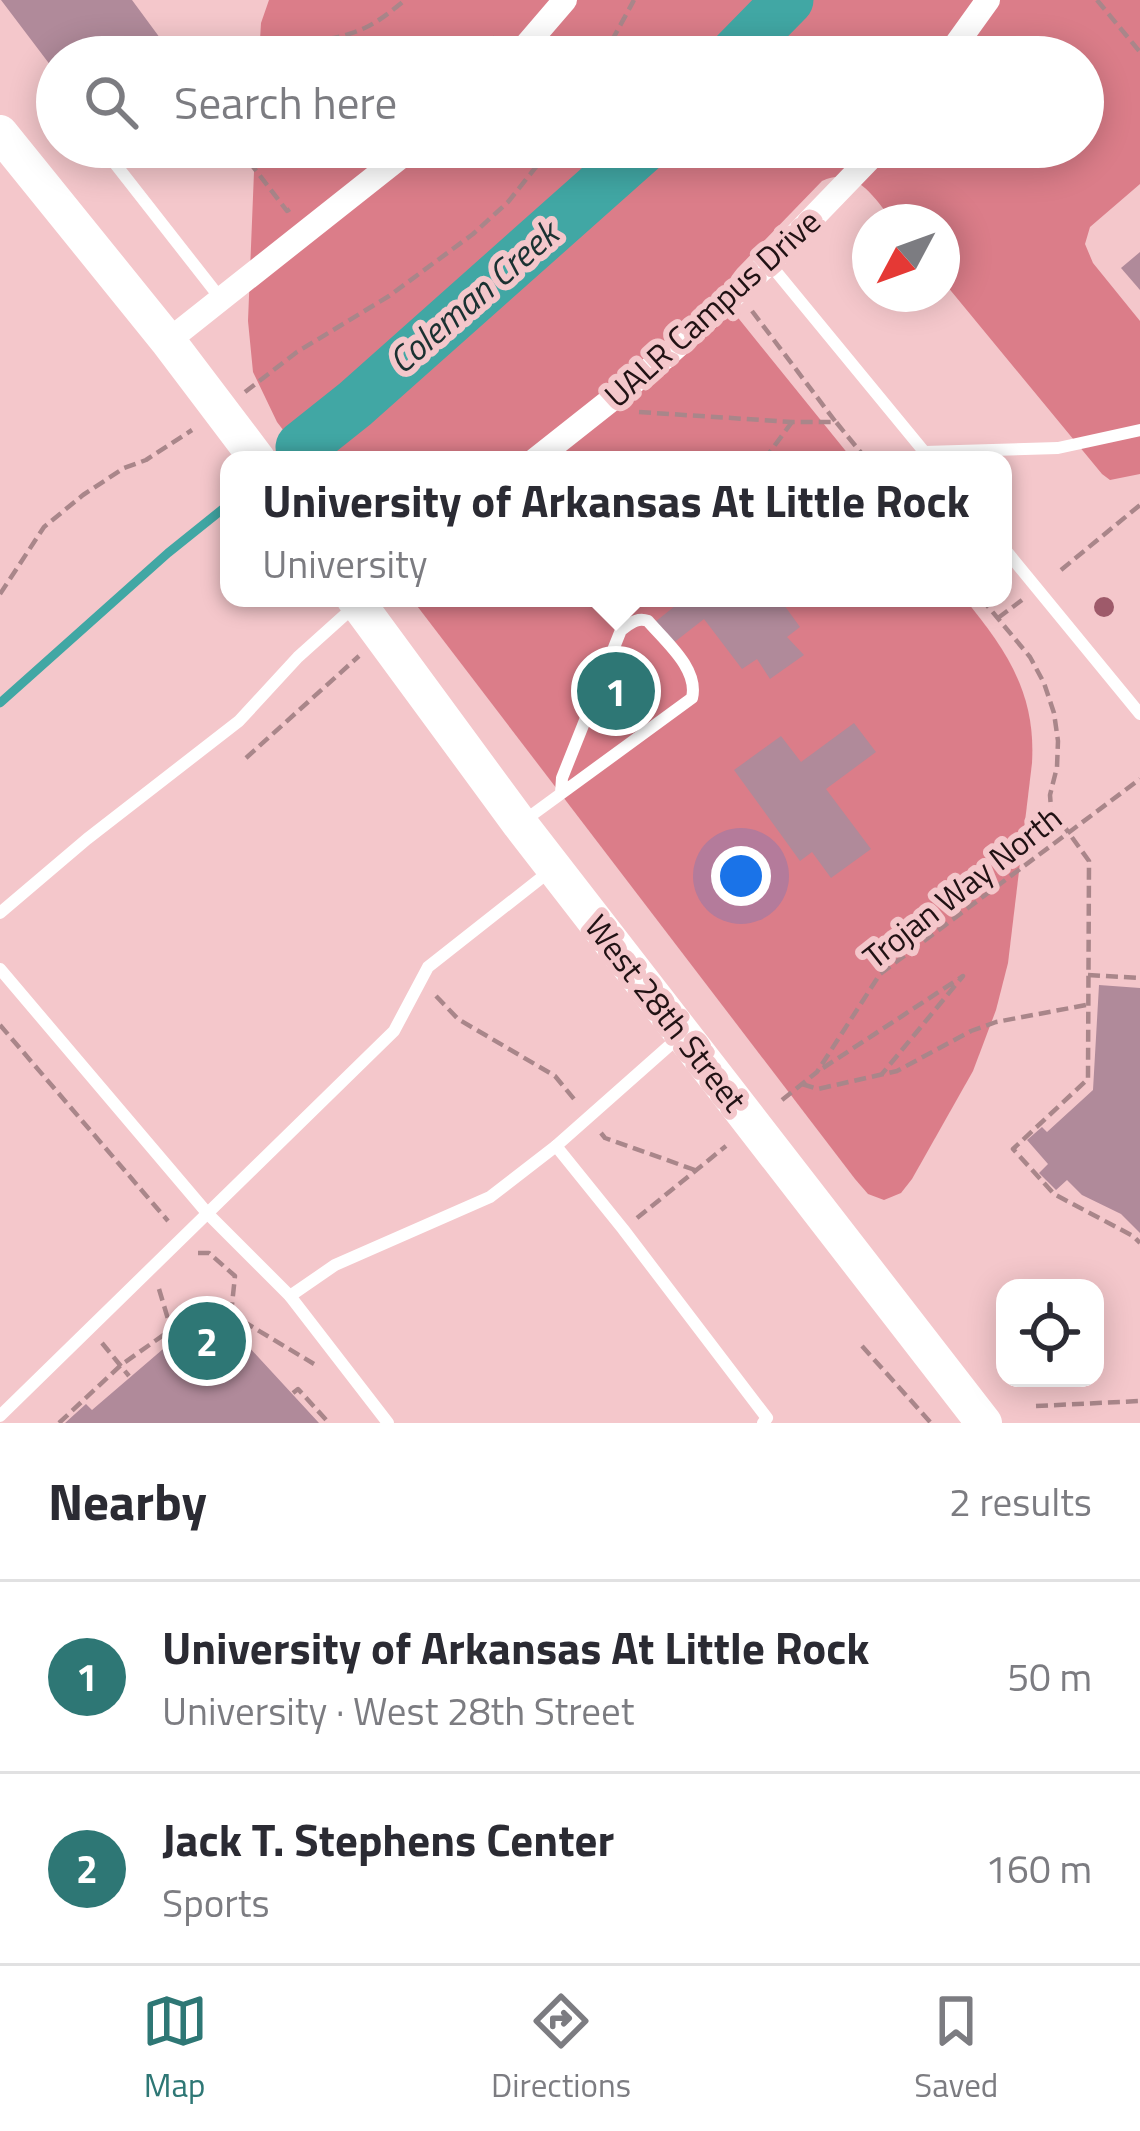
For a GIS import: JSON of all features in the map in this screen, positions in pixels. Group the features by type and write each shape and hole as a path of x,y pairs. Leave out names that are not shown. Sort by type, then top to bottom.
{"street":[{"path":"534,36 565,0"},
{"path":"962,36 988,0"},
{"path":"0,133 251,451"},
{"path":"168,341 386,168"},
{"name":"UALR Campus Drive","path":"546,451 664,358 770,263 861,168"},
{"name":"West 28th Street","path":"364,607 520,824 984,1423"}],"lane":[{"path":"119,168 221,298"},
{"path":"770,263 924,451"},
{"path":"1009,451 1058,448 1140,430"},
{"path":"1012,558 1140,714"},
{"path":"0,913 223,733 352,607"},
{"path":"520,824 692,698 691,674 648,621 632,622 621,631 562,778 561,793"},
{"path":"0,1416 394,1031 428,967 554,868"},
{"path":"0,969 208,1214 290,1295 388,1423"},
{"path":"290,1295 335,1265 490,1197 684,1033"},
{"path":"556,1145 767,1418 763,1423"}],"path":[{"path":"335,36 383,18 405,0"},
{"path":"614,36 634,0"},
{"path":"1097,0 1140,52"},
{"path":"254,168 287,211"},
{"path":"239,397 473,233 508,202 535,168"},
{"path":"752,311 860,451"},
{"path":"635,412 836,422"},
{"path":"771,451 792,422"},
{"path":"0,594 44,527 124,468 146,460 197,427"},
{"path":"1061,570 1140,505"},
{"path":"998,619 1022,600"},
{"path":"988,607 1030,657 1049,698 1058,755 1049,801 1090,861 1088,1079 1013,1149 1054,1194 1140,1243"},
{"path":"246,758 359,656"},
{"name":"Trojan Way North","path":"782,1100 817,1072 880,974 1140,779"},
{"path":"1088,975 1140,978"},
{"path":"817,1072 963,976 882,1074"},
{"path":"435,994 458,1019 556,1076 574,1100"},
{"path":"802,1084 818,1088 900,1070 983,1026 1088,1004"},
{"path":"0,1025 168,1221"},
{"path":"596,1127 605,1138 695,1170"},
{"path":"623,1229 728,1144"},
{"path":"196,1253 209,1253 235,1276 231,1314"},
{"path":"171,1277 159,1289 171,1329"},
{"path":"59,1423 122,1365 213,1300 318,1366"},
{"path":"102,1343 129,1376"},
{"path":"862,1346 931,1423"},
{"path":"293,1393 298,1390 329,1423"},
{"path":"1036,1406 1140,1401"}],"shaded area":[{"path":"269,0 1140,0 1140,184 1090,227 1085,244 1093,263 1140,321 1140,474 1110,480 1102,474 960,302 960,204 879,204 863,186 845,177 822,181 737,269 726,291 735,314 846,451 299,451 277,422 253,372 248,321 254,168 1104,168 1104,36 260,36"},
{"path":"418,607 971,607 1016,674 1032,738 1008,963 973,1071 912,1179 901,1193 884,1200 868,1194"}],"building":[{"path":"1,0 132,0 159,36 36,36 36,46"},
{"path":"1140,252 1140,290 1121,268"},
{"path":"674,607 786,607 800,627 787,637 804,655 770,679 757,659 742,669 704,619 672,644 655,622"},
{"path":"854,723 876,752 826,789 871,849 831,878 812,852 800,861 734,770 781,736 801,762"},
{"path":"1099,985 1140,988 1140,1233 1121,1214 1082,1195 1067,1180 1056,1190 1039,1173 1048,1164 1027,1140 1042,1127 1047,1132 1093,1090"},
{"path":"212,1307 319,1423 65,1423 86,1404 92,1410"}],"waterway":[{"name":"Coleman Creek","path":"753,36 788,0"},
{"name":"Coleman Creek","path":"301,447 620,168"},
{"name":"Coleman Creek","path":"0,703 220,511"}],"place":[{"name":"University of Arkansas At Little Rock","path":"616,691"},
{"name":"Jack T. Stephens Center","path":"207,1341"}]}
